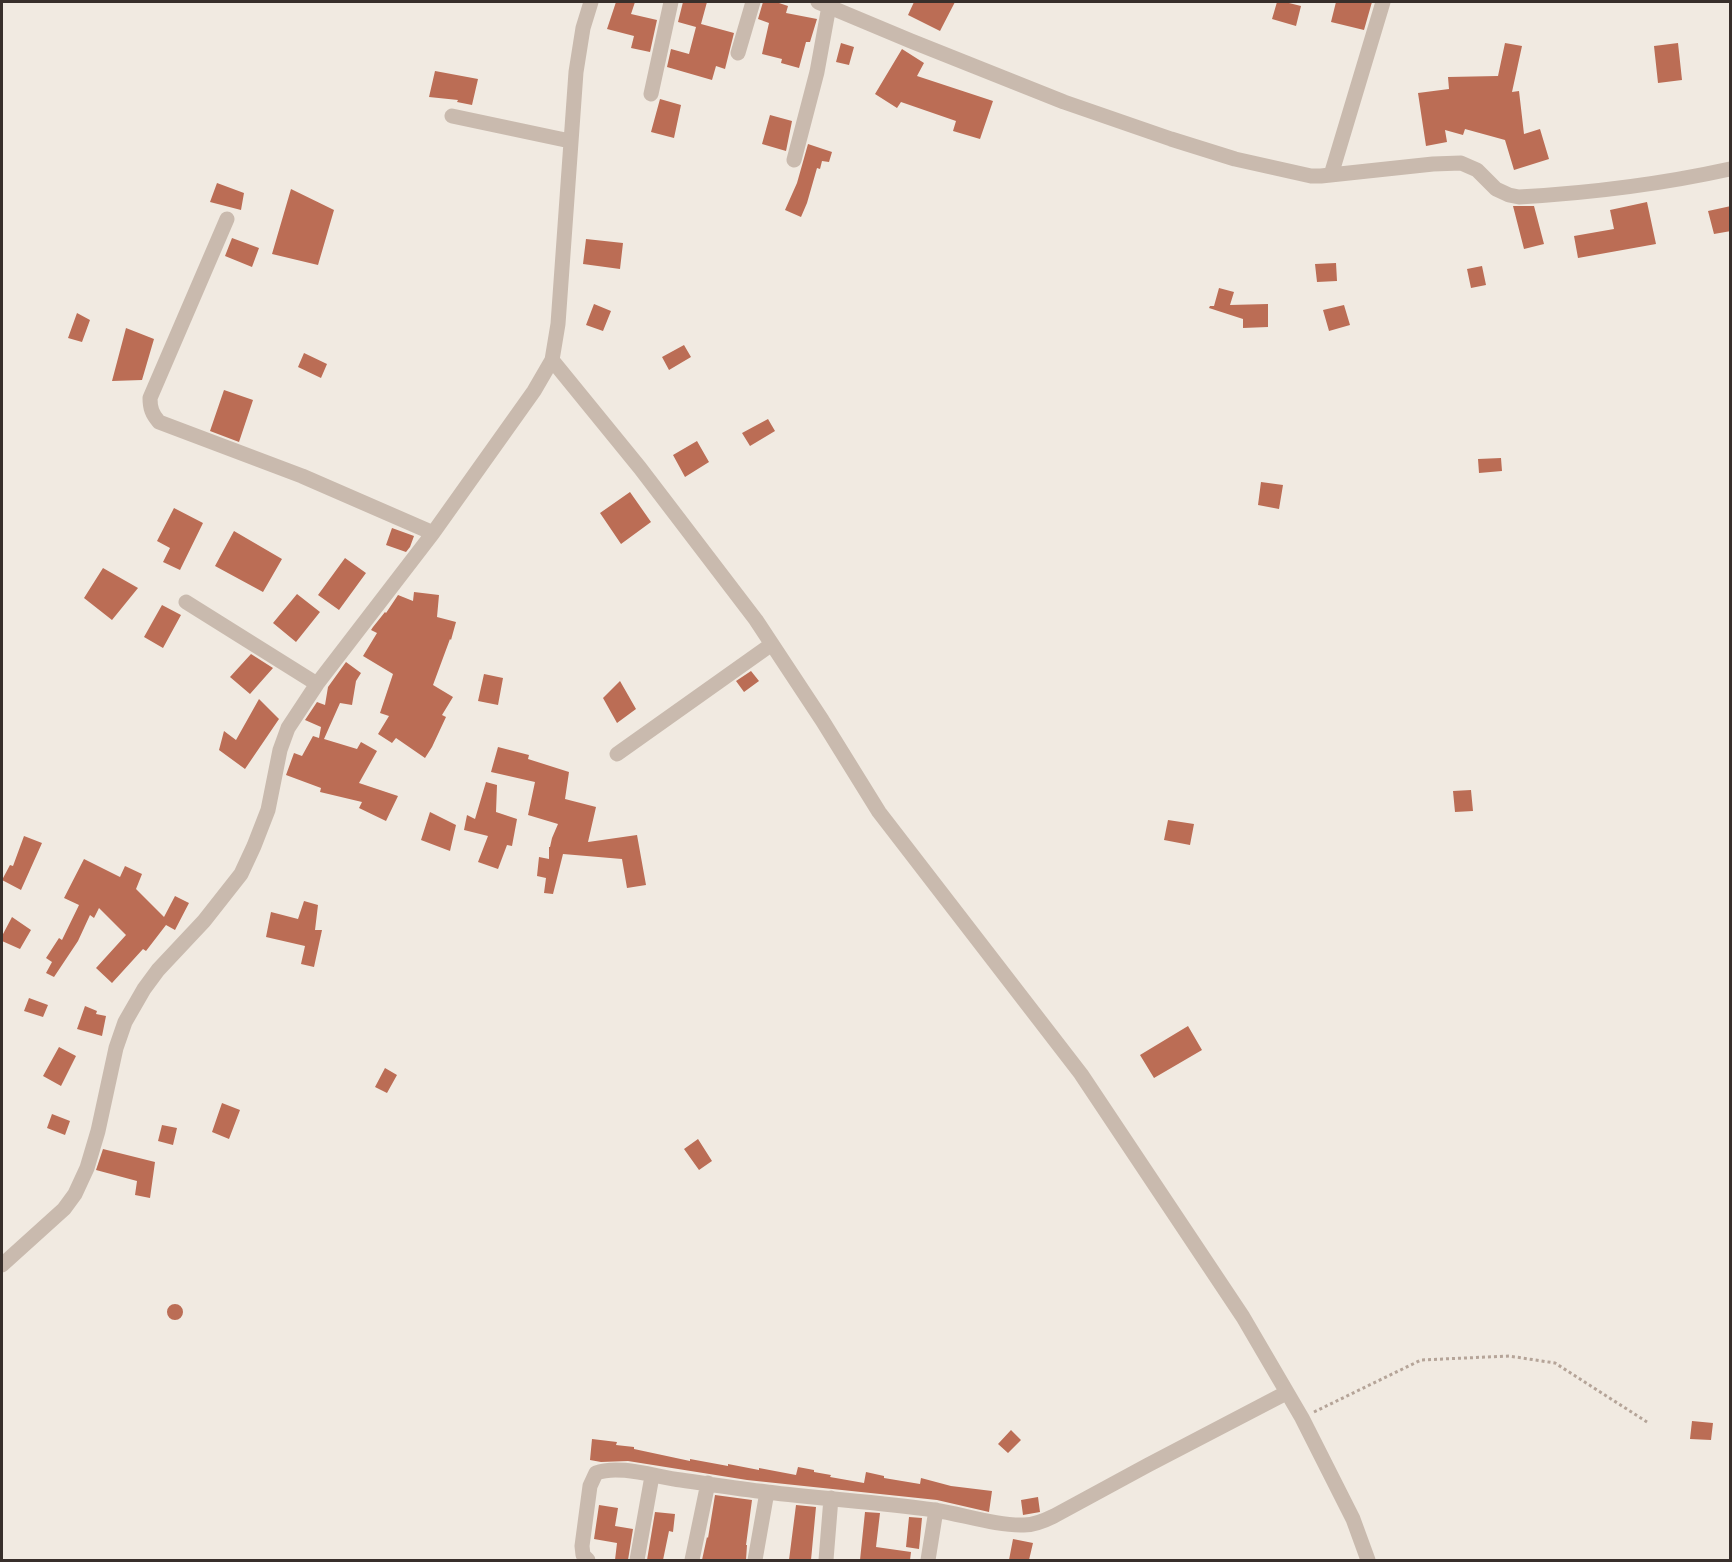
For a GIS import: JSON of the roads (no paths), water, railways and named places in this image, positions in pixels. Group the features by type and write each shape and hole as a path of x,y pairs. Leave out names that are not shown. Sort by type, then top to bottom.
{"street":[{"path":"2,1265 64,1209 75,1194 87,1168 98,1131 116,1048 125,1022 158,970 204,921 241,874 268,810 280,750 288,728 317,684 433,533 501,439 552,360 558,324 576,72 583,28 591,2"},
{"path":"651,94 671,2"},
{"path":"738,53 753,2"},
{"path":"1331,175 1383,2"},
{"path":"794,160 817,72 824,4 1064,102 1235,159 1311,176 1461,163 1477,170 1496,189 1519,197 1599,190 1731,169"},
{"path":"452,116 570,141"},
{"path":"227,219 150,398 153,416 159,422 302,476 433,533"},
{"path":"552,360 640,468 756,620 879,812 1081,1074 1242,1317 1302,1418 1353,1519 1368,1560"},
{"path":"186,602 317,684"},
{"path":"617,754 772,644"},
{"path":"588,1560 583,1555 582,1546 590,1486 596,1473 606,1469 767,1492 936,1510 1012,1524 1041,1523 1286,1393"},
{"path":"637,1560 652,1476"},
{"path":"692,1560 708,1483"},
{"path":"755,1560 767,1492"},
{"path":"826,1560 831,1498"},
{"path":"928,1560 936,1510"}]}
